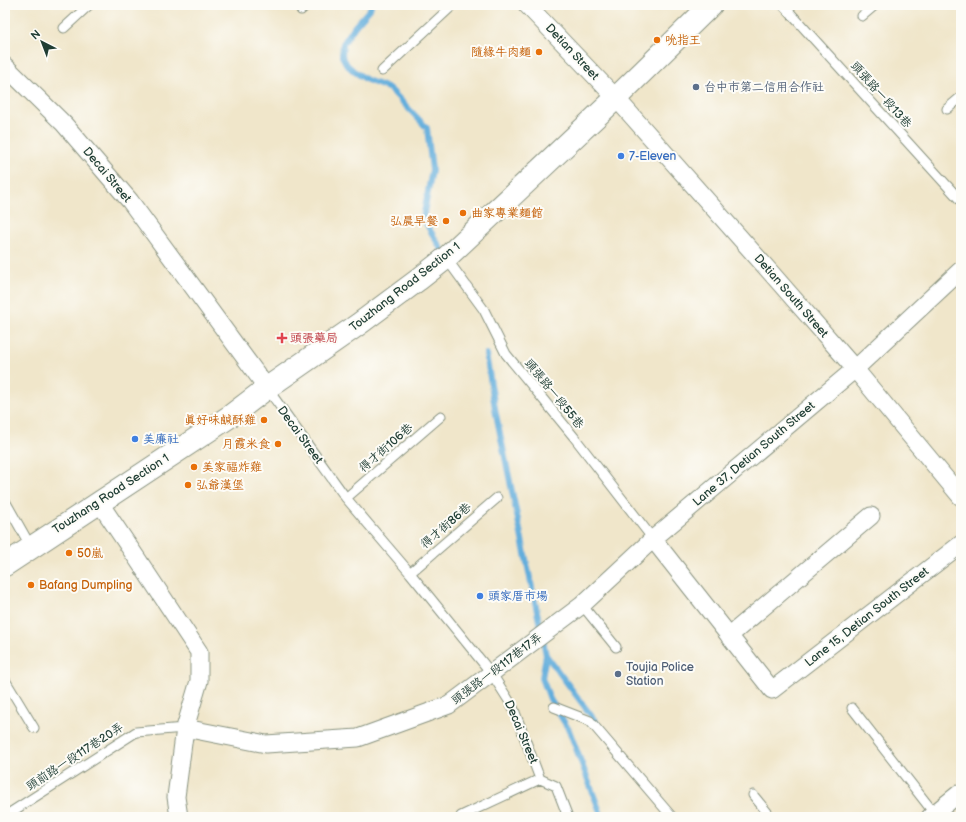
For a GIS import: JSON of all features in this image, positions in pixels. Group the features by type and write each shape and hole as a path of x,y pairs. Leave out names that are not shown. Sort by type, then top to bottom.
{"street":[{"name":"Detian Street","path":"528,5 616,98"},
{"name":"Touzhang Road Section 1","path":"5,565 229,416 359,324 446,258 616,98 711,5"},
{"name":"Decai Street","path":"5,66 64,124 130,201 267,388"},
{"name":"Detian South Street","path":"616,98 855,369 961,497"},
{"name":"Lane 37, Detian South Street","path":"606,582 653,539 855,369 961,270"},
{"path":"99,502 198,652 199,681 185,728 176,797 179,817"},
{"path":"653,539 729,636 871,516"},
{"name":"Lane 15, Detian South Street","path":"729,636 772,690 961,544"},
{"name":"頭張路一段117巷17弄","path":"185,728 266,744 358,738 449,706 582,605 606,582"},
{"path":"934,816 961,792"}],"lane":[{"path":"64,28 89,5"},
{"path":"382,71 453,5"},
{"name":"頭張路一段13巷","path":"783,5 961,201"},
{"path":"862,16 874,5"},
{"path":"947,109 961,97"},
{"name":"頭張路一段55巷","path":"446,258 484,310 506,354 574,437 653,539"},
{"name":"Decai Street","path":"267,388 346,498 410,573 492,674 513,707 540,779 556,786 568,817"},
{"name":"得才街106巷","path":"346,498 441,416"},
{"name":"得才街86巷","path":"410,573 498,498"},
{"path":"5,501 31,547"},
{"path":"582,605 616,647"},
{"path":"5,680 34,728"},
{"path":"554,707 590,721 672,817"},
{"path":"852,708 934,816"},
{"name":"頭前路一段117巷20弄","path":"5,816 136,732 185,728"},
{"path":"461,816 540,779"},
{"path":"753,795 771,817"}],"waterway":[{"path":"371,5 370,9 355,26 343,44 342,56 347,65 355,72 367,80 390,89 427,128 432,170 423,218 444,254"},
{"path":"486,354 496,414 546,655 596,722"},
{"path":"546,655 542,678 550,699 569,730 602,817"}],"place":[{"name":"吮指王","path":"657,40"},
{"name":"隨緣牛肉麵","path":"539,52"},
{"name":"台中市第二信用合作社","path":"696,87"},
{"name":"7-Eleven","path":"621,156"},
{"name":"曲家專業麵館","path":"463,213"},
{"name":"弘晨早餐","path":"446,221"},
{"name":"頭張藥局","path":"282,338"},
{"name":"真好味鹹酥雞","path":"264,420"},
{"name":"美廉社","path":"135,439"},
{"name":"月霞米食","path":"278,444"},
{"name":"美家福炸雞","path":"194,467"},
{"name":"弘爺漢堡","path":"188,485"},
{"name":"50嵐","path":"69,553"},
{"name":"Bafang Dumpling","path":"31,585"},
{"name":"頭家厝市場","path":"480,596"},
{"name":"Toujia Police Station","path":"618,674"}]}
